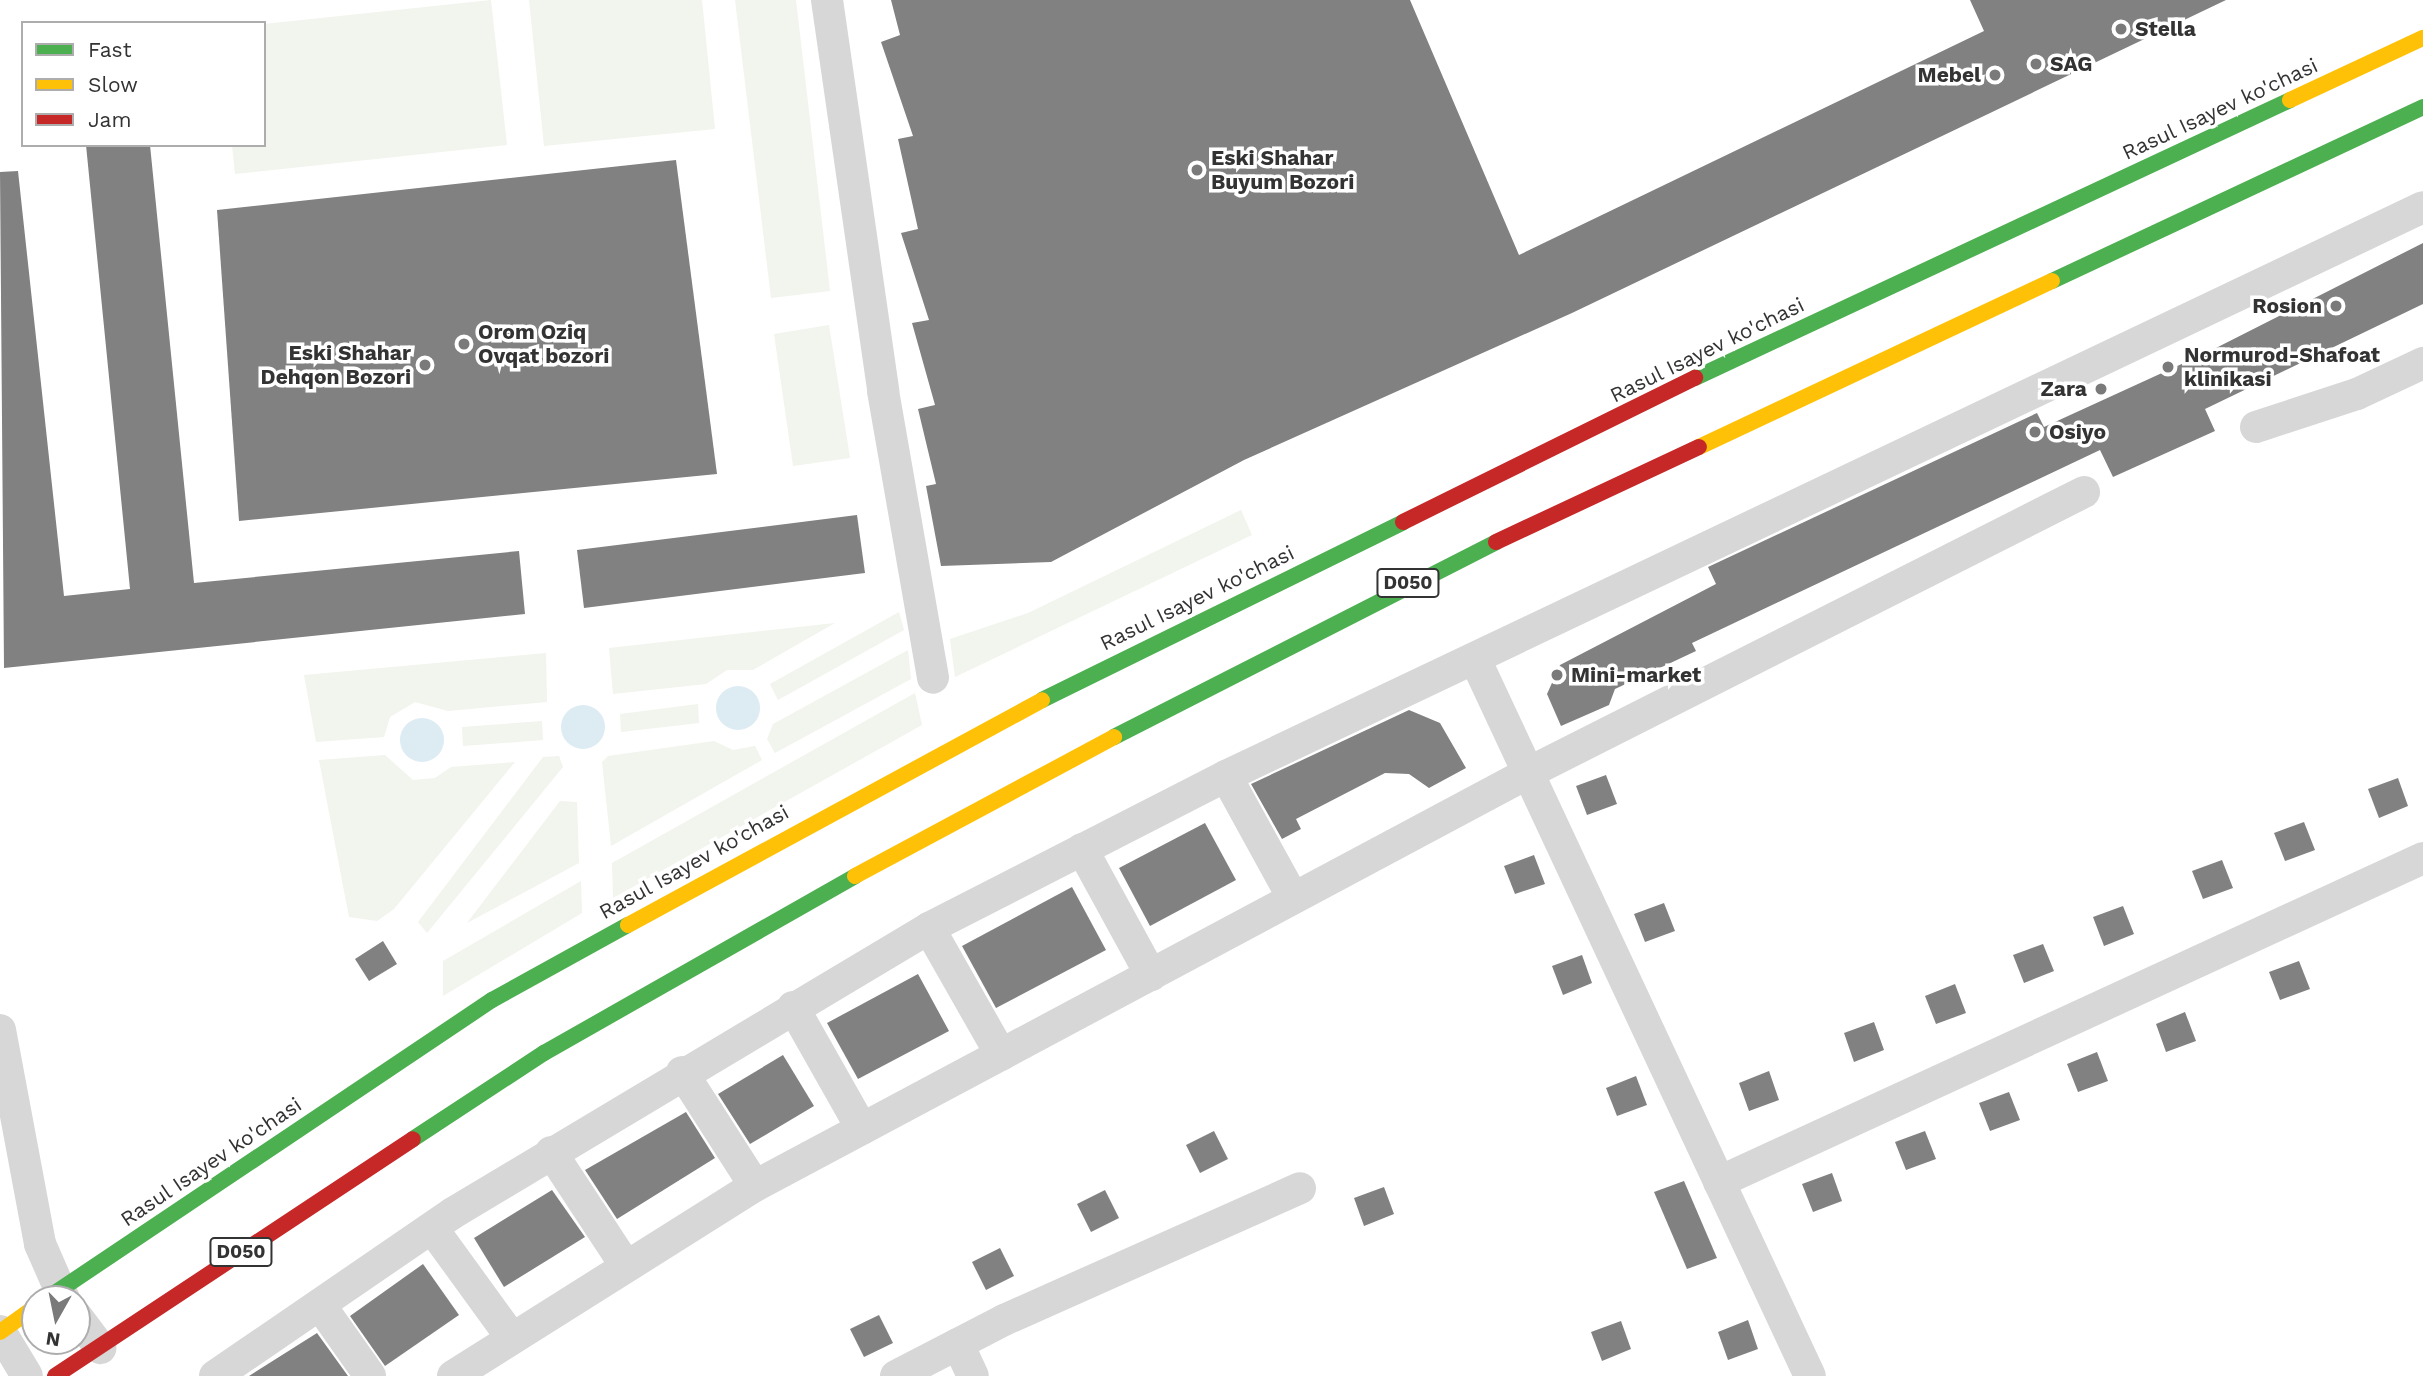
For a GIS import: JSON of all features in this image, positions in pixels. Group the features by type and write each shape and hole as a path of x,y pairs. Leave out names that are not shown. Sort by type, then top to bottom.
{"main road":[{"name":"Rasul Isayev ko'chasi","path":"71,1285 492,1000 957,742 1717,368 2423,38"},
{"name":"D050","path":"55,1376 544,1053 913,843 1408,583 2423,107"},
{"name":"Rasul Isayev ko'chasi","path":"0,1331 21,1318"}],"street":[{"path":"827,0 883,391 933,678"},
{"path":"215,1376 432,1228 551,1152 929,928 1226,776 2423,207"},
{"path":"2256,427 2357,394 2423,363"},
{"path":"453,1376 755,1186 1528,773 2084,492"},
{"path":"1475,659 1810,1376"},
{"path":"1226,776 1293,898"},
{"path":"1082,849 1151,975"},
{"path":"1719,1182 2423,858"},
{"path":"929,928 1001,1055"},
{"path":"793,1007 862,1129"},
{"path":"0,1030 47,1285"},
{"path":"682,1072 755,1186"},
{"path":"551,1152 626,1266"},
{"path":"896,1376 958,1344 1300,1188"},
{"path":"432,1228 512,1338"},
{"path":"320,1305 370,1376"},
{"path":"0,1331 27,1376"},
{"path":"91,1336 100,1348"},
{"path":"958,1344 972,1376"}],"shaded area":[{"path":"491,0 507,145 235,174 232,147 266,147 266,24"},
{"path":"529,0 702,0 715,129 544,146"},
{"path":"735,0 796,0 830,291 771,298"},
{"path":"829,325 850,458 793,466 774,334"},
{"path":"1241,510 1252,535 955,677 950,639 1028,613"},
{"path":"899,612 904,630 778,700 770,684"},
{"path":"835,623 753,670 727,670 706,684 613,694 609,648"},
{"path":"908,650 911,679 775,753 767,739 773,724"},
{"path":"546,653 547,702 448,711 415,702 390,717 384,737 316,742 304,675"},
{"path":"738,686 754,692 760,708 754,724 738,730 722,724 716,708 722,692"},
{"path":"915,693 922,725 613,898 612,863"},
{"path":"698,704 699,723 621,732 620,714"},
{"path":"583,705 599,711 605,727 599,743 583,749 567,743 561,727 567,711"},
{"path":"422,718 438,724 444,740 438,756 422,762 406,756 400,740 406,724"},
{"path":"542,721 543,740 463,746 462,727"},
{"path":"714,741 733,750 755,746 762,760 611,846 602,762 608,756"},
{"path":"385,755 413,780 435,778 451,767 515,762 394,909 377,921 349,917 319,760"},
{"path":"559,756 563,767 427,933 418,922 543,757"},
{"path":"560,801 577,802 579,863 467,923"},
{"path":"581,881 582,913 443,996 443,961"}],"building":[{"name":"Eski Shahar Buyum Bozori","path":"891,0 1410,0 1519,255 1984,31 1970,0 2226,0 1572,313 1244,460 1051,562 941,566 926,486 936,484 918,409 935,405 912,323 929,320 901,233 918,229 898,139 913,136 881,42 900,35"},
{"path":"86,147 150,147 194,583 519,551 525,614 4,668 0,172 18,171 64,596 130,589"},
{"name":"Orom Oziq Ovqat bozori","path":"676,160 717,474 239,521 217,210"},
{"path":"2423,243 2423,304 2205,409 2215,431 2113,477 2100,450 1692,643 1696,651 1615,689 1609,705 1561,726 1547,694 1560,665 1716,584 1708,567 2037,413 2044,427 2210,351"},
{"path":"857,515 865,573 584,608 577,550"},
{"path":"1409,710 1440,723 1466,768 1429,788 1409,774 1385,773 1296,819 1301,829 1282,839 1251,784"},
{"path":"1606,775 1617,804 1587,815 1576,786"},
{"path":"2398,778 2408,806 2379,818 2368,789"},
{"path":"2304,822 2315,850 2285,861 2274,833"},
{"path":"1205,823 1236,880 1150,926 1119,868"},
{"path":"1534,855 1545,884 1515,894 1504,866"},
{"path":"2222,860 2233,888 2203,899 2192,871"},
{"path":"1072,887 1106,950 996,1008 962,946"},
{"path":"1664,903 1675,931 1645,942 1634,914"},
{"path":"2123,906 2134,934 2104,946 2093,917"},
{"path":"383,941 397,964 369,981 355,959"},
{"path":"2043,944 2054,971 2024,983 2013,955"},
{"path":"1582,955 1592,983 1563,995 1552,966"},
{"path":"2299,961 2310,989 2280,1000 2269,972"},
{"path":"918,974 949,1031 858,1079 827,1023"},
{"path":"1955,984 1966,1013 1936,1024 1925,996"},
{"path":"2185,1012 2196,1041 2166,1052 2156,1024"},
{"path":"1874,1022 1884,1050 1854,1062 1844,1033"},
{"path":"2097,1052 2108,1081 2078,1092 2067,1064"},
{"path":"783,1055 814,1106 750,1144 718,1094"},
{"path":"1769,1071 1779,1100 1749,1111 1739,1083"},
{"path":"1636,1076 1647,1105 1617,1116 1606,1088"},
{"path":"2009,1092 2020,1120 1990,1131 1979,1103"},
{"path":"686,1112 715,1158 617,1219 585,1170"},
{"path":"1214,1131 1228,1159 1200,1173 1186,1145"},
{"path":"1925,1131 1936,1159 1906,1170 1895,1142"},
{"path":"1832,1173 1842,1201 1813,1212 1802,1184"},
{"path":"1684,1181 1717,1258 1687,1269 1654,1192"},
{"path":"1384,1187 1394,1214 1364,1226 1354,1198"},
{"path":"552,1190 585,1237 504,1287 474,1238"},
{"path":"1105,1190 1119,1218 1091,1232 1077,1204"},
{"path":"1000,1248 1014,1276 986,1290 972,1262"},
{"path":"423,1264 459,1315 385,1366 350,1316"},
{"path":"879,1315 893,1343 864,1357 850,1329"},
{"path":"1748,1320 1758,1349 1728,1360 1718,1332"},
{"path":"1621,1321 1631,1349 1602,1361 1591,1332"},
{"path":"317,1333 348,1376 249,1376"}],"traffic: fast":[{"path":"1695,378 2290,100"},
{"path":"2052,281 2423,107"},
{"path":"1042,700 1403,522"},
{"path":"1114,737 1496,542"},
{"path":"413,1139 544,1053 855,876"},
{"path":"67,1285 492,1000 628,925"}],"traffic: slow":[{"path":"2290,100 2423,38"},
{"path":"1699,447 2052,281"},
{"path":"628,925 1042,700"},
{"path":"855,876 1114,737"},
{"path":"0,1332 21,1317"}],"traffic: jam":[{"path":"1403,522 1695,378"},
{"path":"1496,542 1699,447"},
{"path":"55,1376 413,1139"}],"place":[{"name":"Stella","path":"2121,29"},
{"name":"SAG","path":"2036,64"},
{"name":"Mebel","path":"1995,75"},
{"name":"Eski Shahar Buyum Bozori","path":"1197,170"},
{"name":"Rosion","path":"2336,306"},
{"name":"Orom Oziq Ovqat bozori","path":"464,344"},
{"name":"Eski Shahar Dehqon Bozori","path":"425,365"},
{"name":"Normurod-Shafoat klinikasi","path":"2168,367"},
{"name":"Zara","path":"2101,389"},
{"name":"Osiyo","path":"2035,432"},
{"name":"Mini-market","path":"1557,675"}]}
